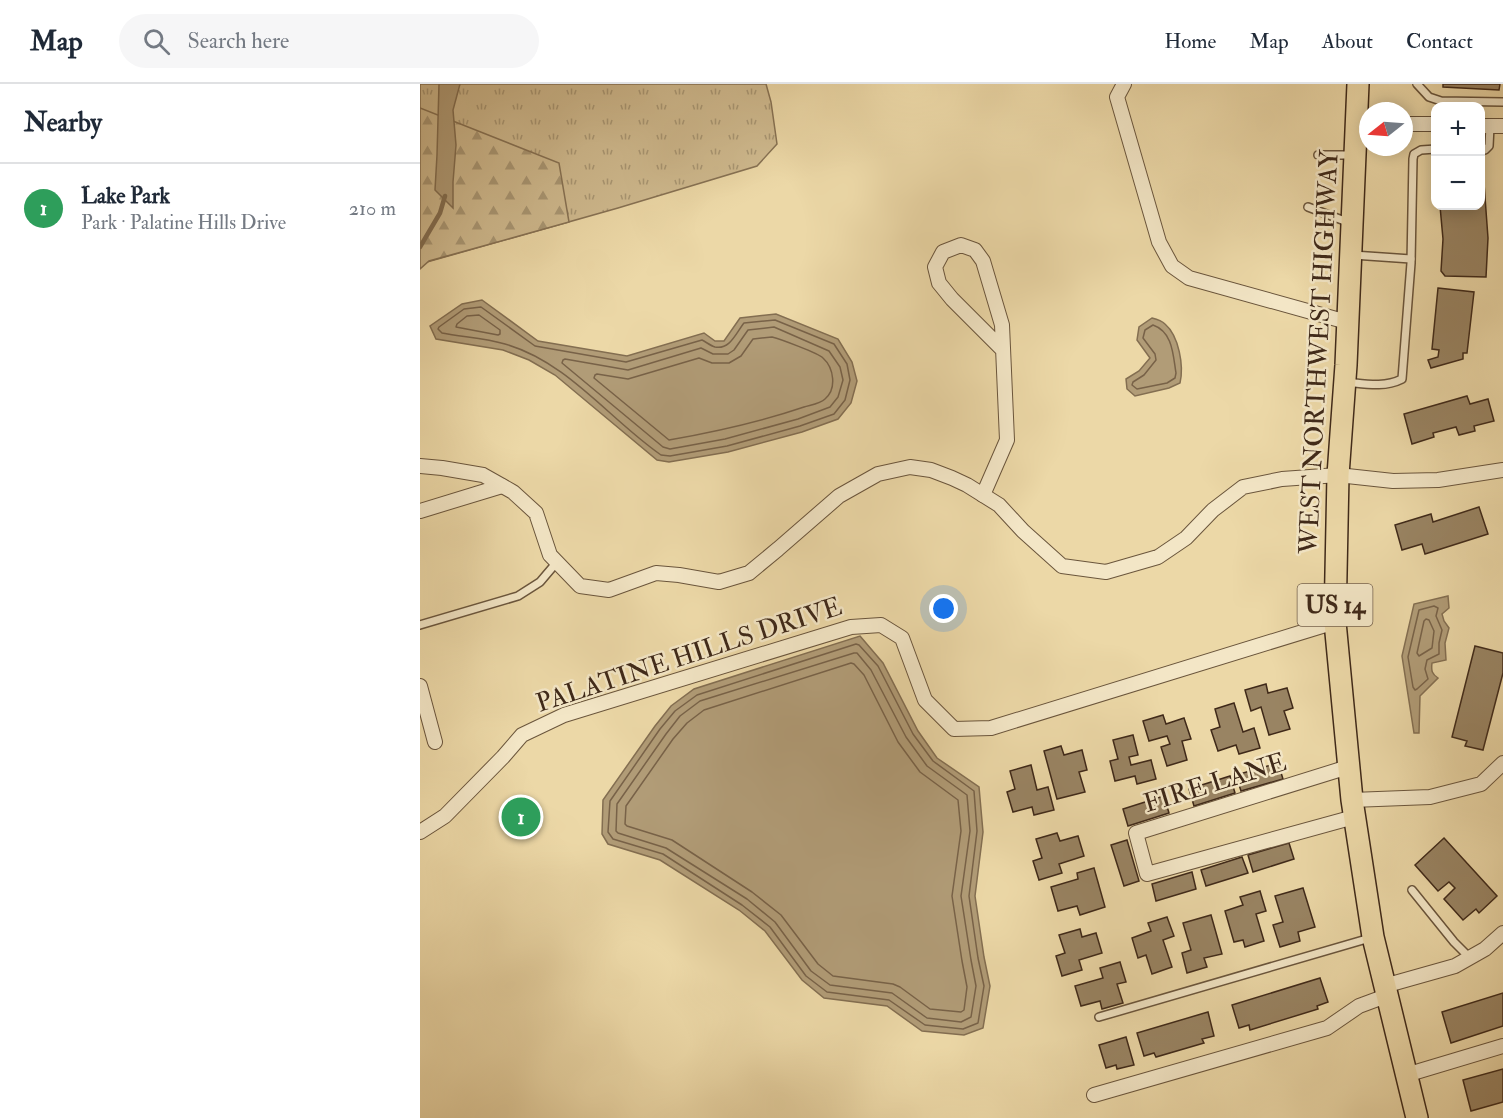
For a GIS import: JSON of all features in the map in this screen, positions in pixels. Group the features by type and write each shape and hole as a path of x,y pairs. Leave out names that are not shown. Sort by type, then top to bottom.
{"main road":[{"name":"WEST NORTHWEST HIGHWAY","path":"1358,84 1360,102"},
{"name":"WEST NORTHWEST HIGHWAY","path":"1359,136 1355,155 1345,382 1338,475 1335,622 1348,767 1373,937 1417,1118"}],"street":[{"path":"1124,84 1117,97 1159,242 1172,266 1189,278 1347,322"},
{"path":"1413,124 1431,124"},
{"path":"983,495 1007,440 1002,325 983,261 975,250 960,245 944,252 935,267 939,284 1003,350"},
{"path":"420,466 483,475 513,492 537,513 550,555 580,586 609,590 656,573 719,582 749,573 838,496 878,474 910,467 931,470 967,485 999,505 1023,531 1062,566 1106,572 1158,557 1186,538 1213,510 1243,487 1282,479 1338,475 1393,481 1438,480 1503,470"},
{"path":"420,511 502,486"},
{"name":"PALATINE HILLS DRIVE","path":"420,832 445,816 522,735 564,715 851,627 881,625 902,638 925,700 954,729 991,728 1335,622"},
{"path":"420,686 435,742"},
{"path":"1353,808 1430,797 1481,784 1503,763"},
{"name":"FIRE LANE","path":"1348,767 1136,833 1147,874 1353,808"},
{"path":"1094,1095 1327,1028 1385,991 1455,966 1470,958 1485,949 1503,933"},
{"path":"1406,1075 1503,1046"}],"lane":[{"path":"1417,84 1429,98 1441,101 1503,102"},
{"path":"1485,150 1489,146 1491,126"},
{"path":"1345,382 1381,385 1402,379 1411,259 1414,154 1421,150 1431,149"},
{"path":"1318,155 1355,155"},
{"path":"1308,207 1352,224"},
{"path":"1350,255 1411,259"},
{"path":"420,625 518,596 540,582 557,562"},
{"path":"1412,890 1470,958"},
{"path":"1099,1017 1373,937"}],"green space":[{"path":"420,84 766,84 777,144 757,166 420,264"},
{"path":"420,108 559,163 569,222 429,261 420,269"}],"water":[{"path":"439,84 460,84 453,110 456,145 453,208 435,190"},
{"path":"482,300 538,341 627,356 704,333 715,341 724,341 740,318 776,314 838,339 852,362 857,381 851,403 838,419 802,432 728,452 669,462 657,460 555,375 529,360 503,350 436,339 430,326 462,304"},
{"path":"1152,318 1164,323 1174,336 1181,360 1180,383 1135,396 1127,389 1126,379 1139,371 1150,358 1137,340 1139,327"},
{"path":"1448,596 1449,608 1442,614 1449,628 1445,643 1446,660 1432,663 1432,672 1438,678 1420,696 1419,733 1414,733 1402,656 1414,604"},
{"path":"860,636 883,663 918,731 937,758 979,787 983,832 975,896 990,986 983,1028 964,1035 922,1031 887,1006 824,998 802,980 765,931 739,910 660,860 608,844 602,834 603,800 671,706 694,689"}],"building":[{"path":"1443,84 1500,84 1499,90 1443,87"},
{"path":"1485,197 1488,238 1486,277 1445,276 1441,271 1443,239 1440,210 1485,210"},
{"path":"1438,288 1474,292 1467,353 1463,353 1463,359 1431,368 1428,360 1438,357 1439,350 1432,349"},
{"path":"1467,396 1470,404 1488,399 1494,421 1474,426 1475,431 1459,435 1456,427 1433,433 1434,437 1412,444 1404,414"},
{"path":"1479,507 1488,534 1425,554 1422,544 1402,550 1395,525 1431,514 1433,522"},
{"path":"1475,646 1503,653 1503,673 1483,750 1465,746 1467,741 1452,737"},
{"path":"1266,684 1268,693 1287,688 1293,708 1284,711 1290,729 1269,735 1261,707 1251,711 1245,690"},
{"path":"1234,703 1243,732 1254,728 1260,748 1239,754 1236,745 1218,751 1211,730 1220,727 1215,709"},
{"path":"1163,715 1166,724 1184,718 1191,739 1182,741 1187,760 1167,766 1161,747 1170,744 1167,736 1149,741 1143,721"},
{"path":"1133,735 1138,755 1129,757 1131,765 1151,760 1156,779 1137,784 1135,776 1115,781 1110,761 1118,759 1113,740"},
{"path":"1061,746 1064,755 1082,750 1087,770 1079,772 1085,792 1057,799 1044,751"},
{"path":"1278,763 1283,779 1241,791 1236,775"},
{"path":"1031,765 1037,790 1048,787 1054,810 1034,815 1032,807 1013,812 1007,792 1015,789 1010,771"},
{"path":"1230,776 1235,793 1194,806 1189,789"},
{"path":"1164,796 1169,813 1128,826 1123,809"},
{"path":"1057,833 1060,841 1078,836 1084,856 1059,864 1062,873 1039,880 1033,861 1042,858 1036,839"},
{"path":"1444,838 1497,896 1479,913 1476,909 1463,920 1444,899 1455,888 1449,882 1438,891 1415,865"},
{"path":"1127,840 1139,881 1124,886 1111,845"},
{"path":"1289,843 1294,859 1253,872 1248,855"},
{"path":"1242,857 1248,873 1206,886 1201,870"},
{"path":"1094,868 1105,907 1080,915 1077,906 1058,911 1051,887 1078,879 1077,873"},
{"path":"1192,872 1196,889 1156,901 1152,884"},
{"path":"1303,888 1315,927 1298,932 1300,941 1280,947 1273,925 1283,922 1275,896"},
{"path":"1260,891 1266,911 1256,914 1264,941 1245,947 1243,940 1234,942 1225,911 1243,905 1240,897"},
{"path":"1211,915 1222,954 1204,958 1207,967 1187,973 1182,953 1191,950 1183,923"},
{"path":"1167,917 1174,936 1163,940 1172,967 1152,974 1146,955 1138,958 1132,938 1151,931 1148,923"},
{"path":"1080,929 1082,937 1096,933 1102,953 1079,960 1082,970 1062,976 1056,956 1065,953 1059,935"},
{"path":"1120,962 1126,982 1117,984 1123,1003 1102,1009 1100,1001 1081,1006 1075,986 1103,978 1100,968"},
{"path":"1320,978 1328,1002 1317,1006 1318,1009 1250,1030 1249,1025 1239,1028 1232,1005"},
{"path":"1503,993 1503,1026 1451,1043 1442,1012"},
{"path":"1208,1012 1214,1036 1202,1039 1204,1043 1156,1057 1154,1053 1144,1056 1137,1033"},
{"path":"1126,1037 1134,1065 1117,1069 1116,1065 1106,1068 1099,1045"},
{"path":"1503,1069 1503,1102 1471,1111 1463,1080"}],"waterway":[{"path":"420,247 440,213 445,196"}],"place":[{"name":"Lake Park","path":"521,817"}]}
